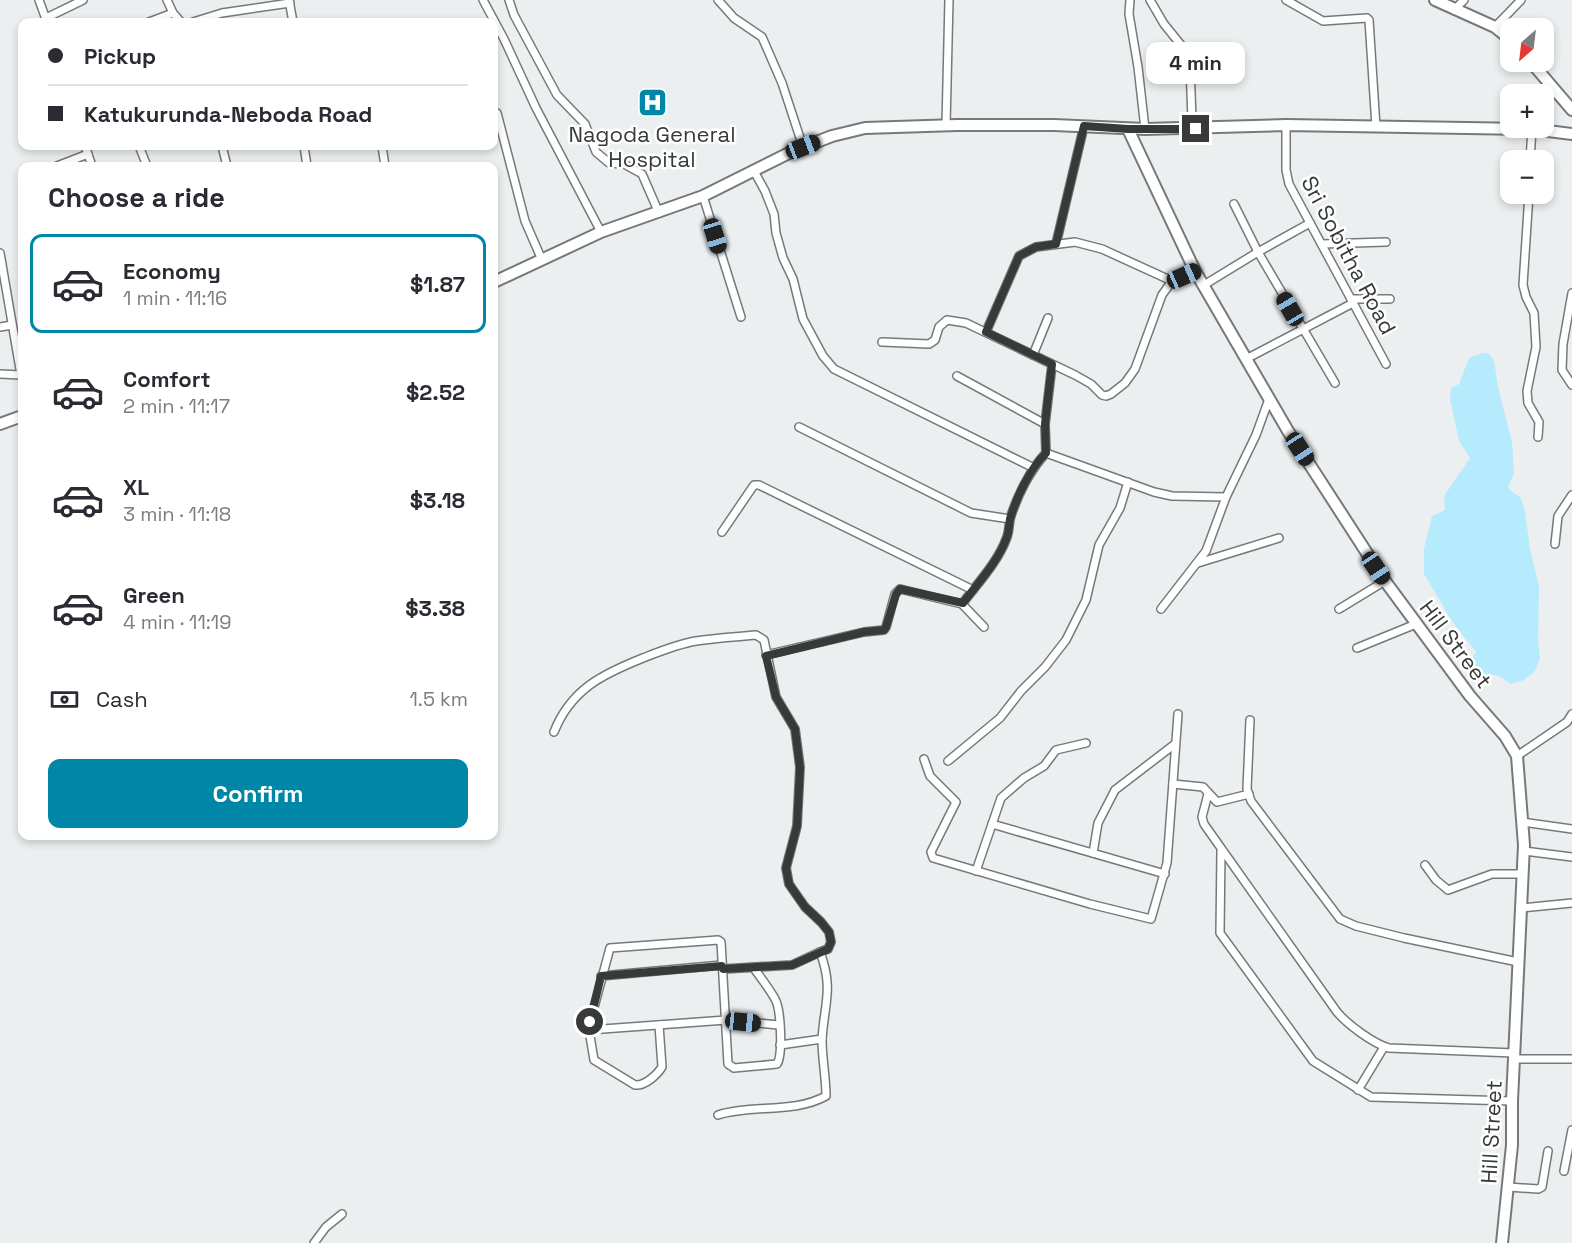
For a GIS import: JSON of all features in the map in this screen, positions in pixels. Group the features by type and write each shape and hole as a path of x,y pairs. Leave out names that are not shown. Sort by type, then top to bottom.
{"main road":[{"path":"1435,0 1500,31"},
{"path":"1540,72 1572,110"},
{"path":"498,280 601,232 703,196 803,147 832,136 866,128 946,125 1196,129 1286,125 1500,129"},
{"name":"Hill Street","path":"1128,129 1195,271 1269,399 1385,581 1470,696 1505,736 1517,756 1524,851 1512,1145 1502,1243"},
{"path":"1554,132 1572,134"},
{"path":"0,424 18,417"}],"street":[{"path":"39,0 46,18"},
{"path":"51,18 83,0"},
{"path":"167,0 177,18"},
{"path":"483,0 493,18"},
{"path":"509,0 514,15 557,95 585,124 596,152 609,163 624,164 642,174 659,213"},
{"path":"718,0 734,18 762,37 783,83 803,147"},
{"path":"946,125 949,0"},
{"path":"1130,0 1129,14 1145,129"},
{"path":"1150,0 1164,24 1181,45 1190,65 1192,120 1196,129"},
{"path":"1286,0 1323,21 1367,18 1369,20 1376,127"},
{"path":"1454,10 1464,0"},
{"path":"1495,27 1521,0"},
{"path":"205,18 289,1 292,18"},
{"path":"160,18 173,13"},
{"path":"498,28 536,108 601,232"},
{"path":"498,120 525,221 542,260"},
{"name":"Sri Sobitha Road","path":"1286,125 1286,170 1289,184 1386,364"},
{"path":"1056,244 1084,126"},
{"path":"86,150 91,162"},
{"path":"67,162 88,154"},
{"path":"754,171 774,214 776,233 783,258 793,279 803,319 823,356 834,369 1034,468"},
{"path":"703,196 741,317"},
{"path":"1234,204 1258,252 1335,383"},
{"path":"1527,204 1523,285 1534,313 1536,347 1527,392 1528,403 1539,422 1538,438"},
{"path":"1204,285 1310,223"},
{"path":"986,332 1019,256 1036,247 1075,242 1102,249 1172,281"},
{"path":"1322,244 1386,242"},
{"path":"0,253 2,281 18,358"},
{"path":"882,342 929,344 935,340 939,327 947,320 966,323 1091,384 1102,395 1111,394 1131,377 1162,295 1172,281 1195,271"},
{"path":"1572,293 1563,344 1562,370 1572,385"},
{"path":"1246,359 1352,301 1390,299"},
{"path":"1033,355 1048,318"},
{"path":"0,327 12,325"},
{"path":"963,603 994,562 1008,536 1010,519 1034,468 1046,453 1045,424 1052,364"},
{"path":"0,374 18,375"},
{"path":"957,376 1045,424"},
{"path":"1161,609 1198,563 1209,544 1226,497 1256,435 1269,399"},
{"path":"799,427 971,513 1010,519"},
{"path":"1046,453 1154,492 1172,496 1226,497"},
{"path":"948,762 1000,718 1021,692 1046,667 1066,640 1086,600 1099,545 1120,508 1128,482"},
{"path":"722,532 754,484 759,485 972,590"},
{"path":"1555,544 1558,516 1572,495"},
{"path":"1198,563 1279,538"},
{"path":"1339,609 1385,581"},
{"path":"766,656 864,632 884,630 896,594 900,589 963,603 984,627"},
{"path":"1357,648 1416,624"},
{"path":"554,732 559,718 573,700 590,683 610,671 666,649 696,641 756,635 764,640 776,697 795,729 800,768 797,826 786,868 789,884 805,907 829,932 831,942 828,949 792,965 753,968 722,967 601,976"},
{"path":"924,759 930,776 956,802 931,856 933,858 1147,920 1153,916 1165,874 1178,714"},
{"path":"1517,756 1567,722 1572,714"},
{"path":"1250,720 1247,789 1251,801 1340,919 1356,926 1404,938 1518,962"},
{"path":"976,871 1001,798 1024,778 1044,766 1056,750 1086,743"},
{"path":"1093,853 1098,823 1114,790 1175,744"},
{"path":"1173,784 1199,785 1214,800 1221,802 1249,794"},
{"path":"1208,794 1202,817 1204,824 1221,851 1346,1022 1384,1047 1572,1059"},
{"path":"1522,822 1572,829"},
{"path":"992,824 1165,874"},
{"path":"1221,851 1219,928 1222,938 1308,1057 1371,1097 1512,1101"},
{"path":"1524,851 1572,857"},
{"path":"1425,865 1448,890 1492,874 1523,874"},
{"path":"1521,908 1572,903"},
{"path":"658,1025 662,1067 659,1072 638,1086 594,1060 589,1030 610,948 716,939 721,942 728,1064 731,1067 777,1065 780,1059 780,1046 777,1000 753,968"},
{"path":"718,1115 732,1110 787,1107 826,1096 822,1040 828,997 826,967 819,952"},
{"path":"589,1030 726,1020 779,1026"},
{"path":"780,1046 822,1040"},
{"path":"1358,1090 1384,1047"},
{"path":"1564,1171 1572,1130"},
{"path":"1508,1187 1538,1190 1542,1188 1548,1151"},
{"path":"314,1243 326,1227 342,1214"}],"shaded area":[{"path":"1488,353 1494,360 1498,387 1512,442 1514,474 1508,487 1521,498 1539,587 1540,658 1535,671 1524,680 1511,684 1496,675 1486,677 1470,663 1476,652 1452,621 1424,574 1424,549 1432,516 1445,510 1444,496 1470,458 1459,441 1450,399 1451,388 1459,384 1469,358"}],"place":[{"name":"Nagoda General Hospital","path":"652,102"}],"route":[{"path":"590,1022 601,976 722,966 723,969 792,965 828,949 831,942 829,932 805,907 789,884 786,868 797,826 800,768 795,729 776,697 766,656 864,632 884,630 896,594 900,589 963,603 994,562 1008,536 1010,519 1021,494 1034,468 1046,453 1045,424 1052,364 986,332 1019,256 1036,247 1056,244 1084,126 1115,129 1196,129"}]}
